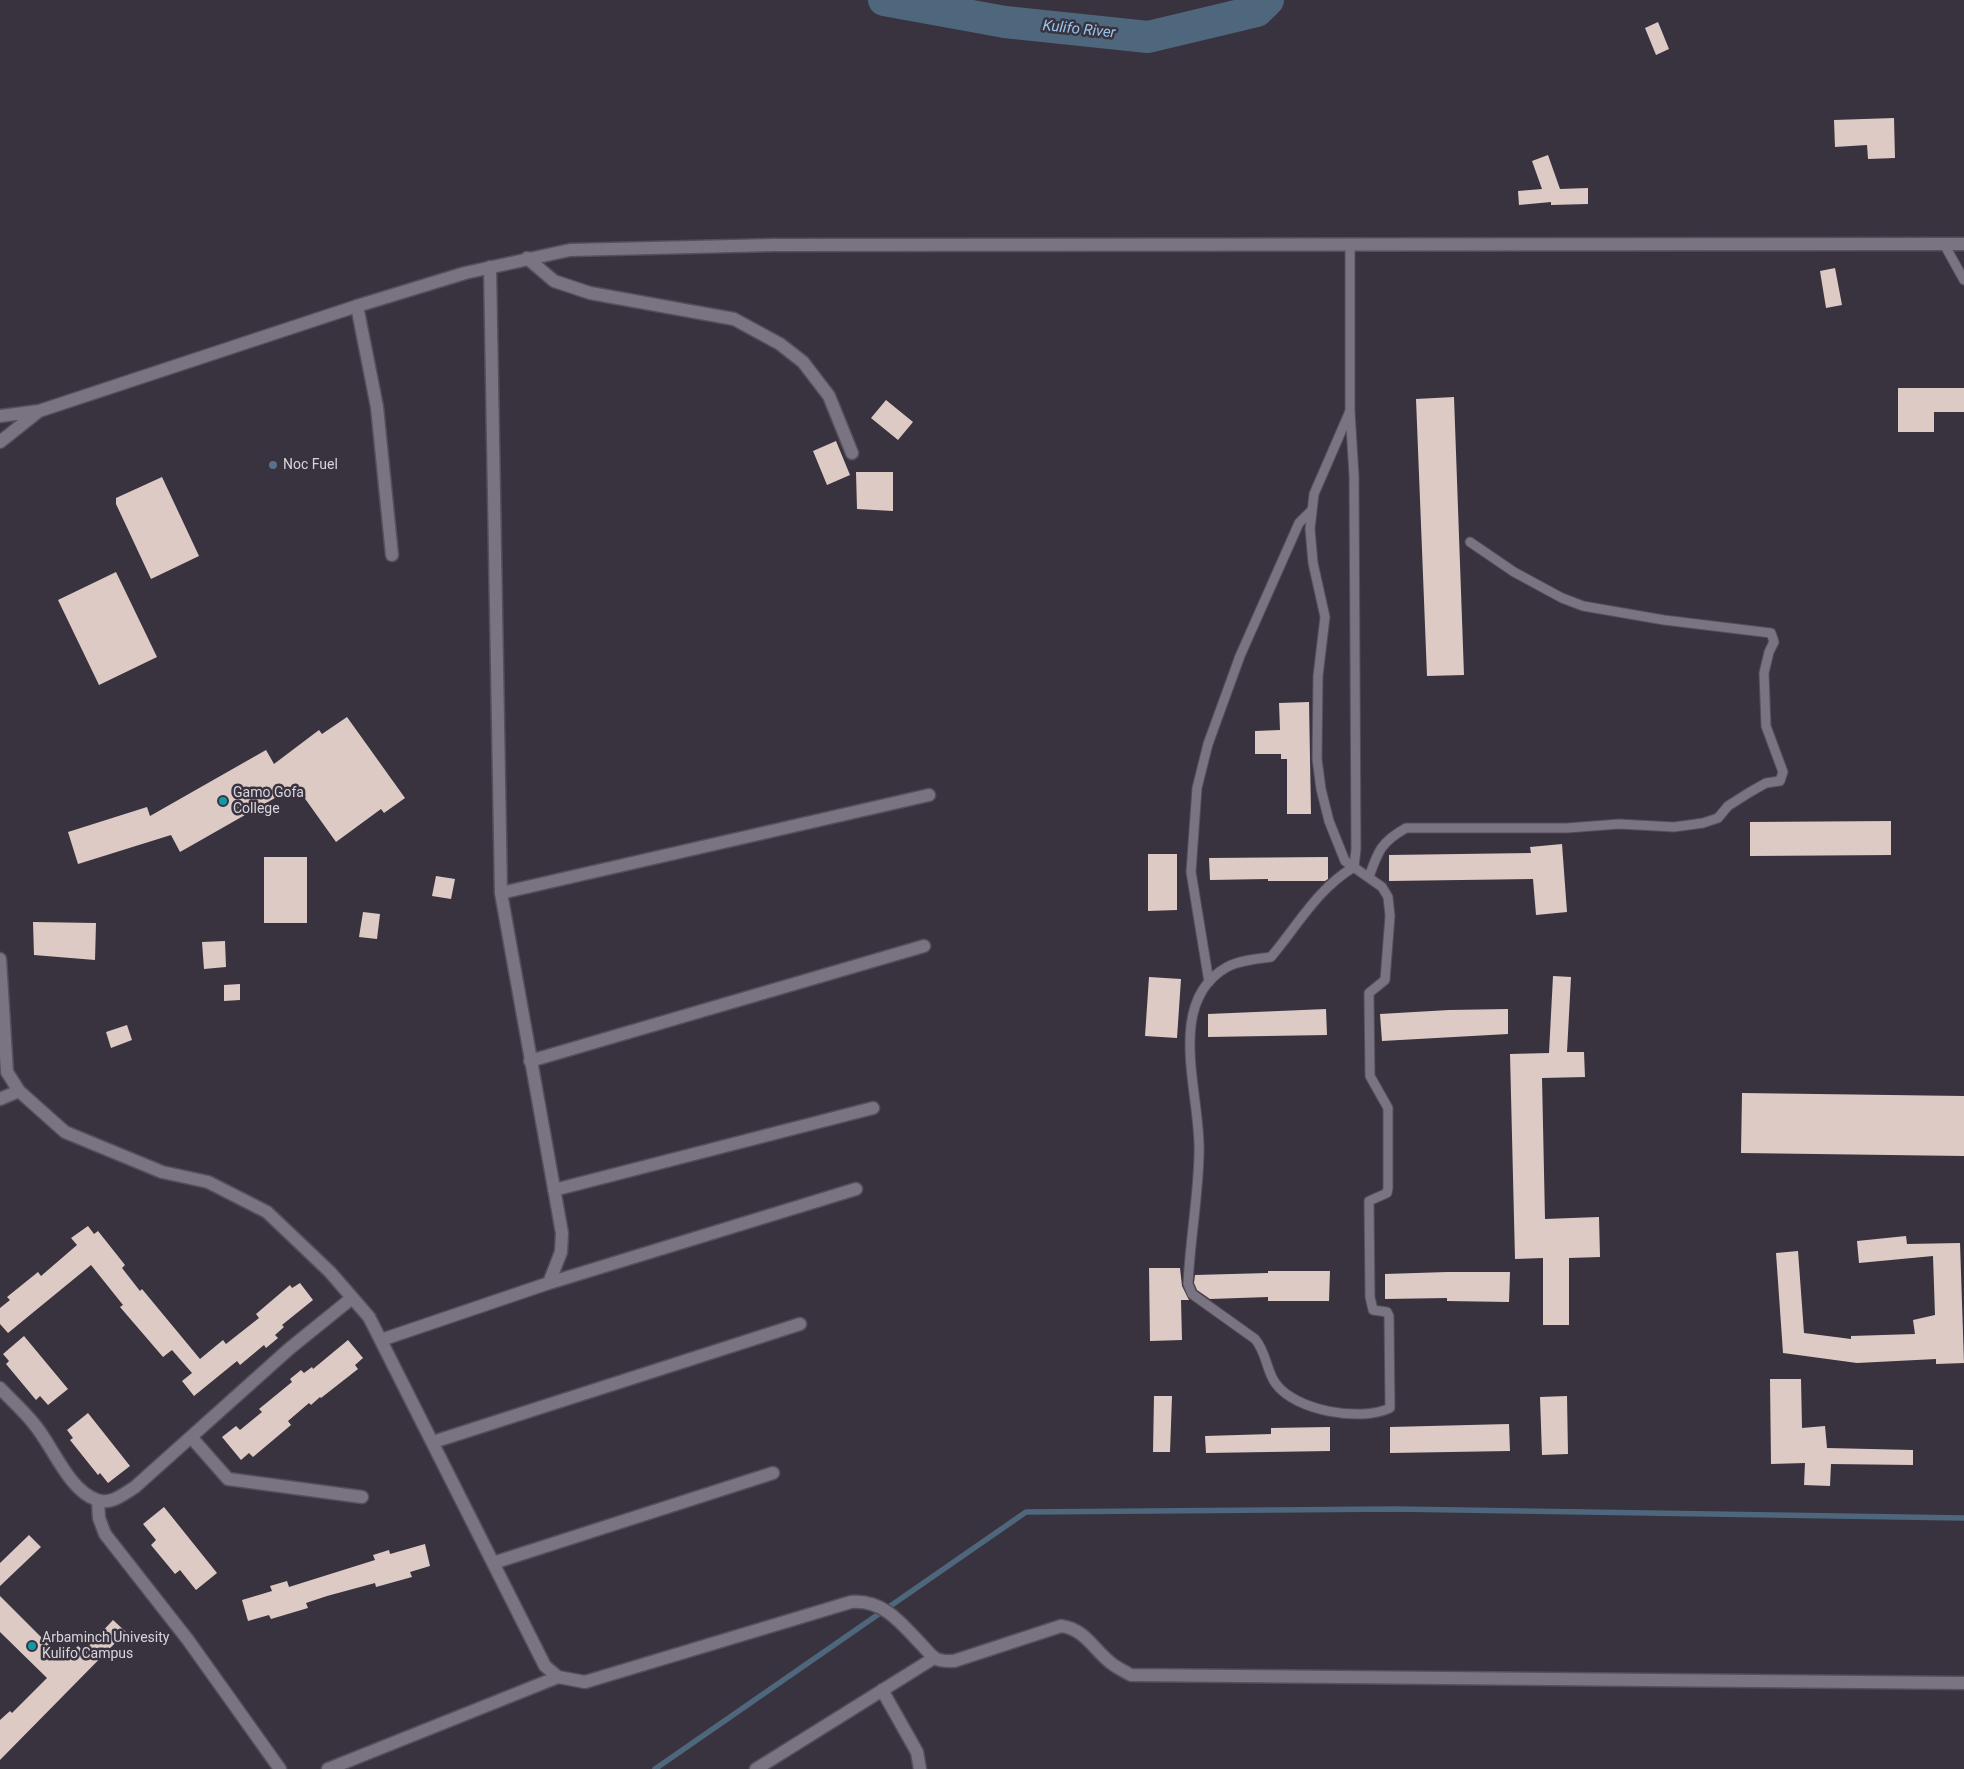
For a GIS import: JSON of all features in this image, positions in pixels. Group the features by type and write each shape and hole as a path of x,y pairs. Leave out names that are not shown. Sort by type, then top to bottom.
{"street":[{"path":"0,416 39,411 357,306 527,258 570,250 774,245 1964,244"},
{"path":"527,258 554,281 590,293 734,319 780,344 803,362 829,396 852,453"},
{"path":"490,268 501,893 562,1233 561,1252 549,1283"},
{"path":"357,306 377,407 392,555"},
{"path":"0,442 39,411"},
{"path":"501,893 929,795"},
{"path":"530,1061 924,946"},
{"path":"0,959 7,1072 19,1091 65,1132 162,1172 208,1182 267,1212 330,1272 369,1317 545,1666 558,1677 585,1682 851,1602 874,1603 901,1622 934,1658 942,1661 954,1661 1061,1626 1081,1632 1112,1664 1131,1675 1964,1683"},
{"path":"0,1100 19,1091"},
{"path":"554,1190 873,1108"},
{"path":"381,1340 549,1283 856,1189"},
{"path":"0,1388 35,1425 65,1470 83,1492 98,1500 112,1501 135,1488 289,1349 352,1298"},
{"path":"433,1442 800,1324"},
{"path":"191,1437 228,1479 362,1497"},
{"path":"493,1563 773,1473"},
{"path":"98,1500 99,1518 104,1534 188,1640 280,1769"},
{"path":"756,1769 934,1658"},
{"path":"328,1769 558,1677"},
{"path":"882,1690 917,1752 920,1769"}],"lane":[{"path":"1944,244 1964,280"},
{"path":"1350,245 1350,411 1354,485 1356,849 1354,867"},
{"path":"1350,411 1314,494 1310,529 1313,563 1324,617 1318,676 1317,759 1321,788 1329,821 1346,861 1382,887 1388,897 1390,916 1385,980 1369,993 1368,997 1370,1076 1388,1108 1388,1188 1386,1193 1373,1198 1369,1206 1371,1306 1373,1310 1387,1312 1389,1316 1390,1408 1382,1412 1328,1413 1283,1392 1274,1382 1263,1348 1255,1339 1192,1294 1188,1284 1199,1155 1199,1125 1189,1034 1195,1001 1209,982 1227,967 1246,960 1271,957 1297,927 1318,895 1339,875 1354,867"},
{"path":"1209,982 1191,872 1197,788 1208,744 1240,656 1299,523 1312,510"},
{"path":"1368,877 1376,856 1388,838 1406,828 1567,828 1619,824 1674,827 1703,823 1718,818 1728,806 1766,783 1780,781 1783,772 1766,726 1764,673 1769,652 1774,642 1771,633 1664,620 1583,606 1562,598 1514,572 1470,542"}],"building":[{"path":"1658,22 1669,49 1656,55 1645,28"},
{"path":"1894,118 1895,158 1868,159 1867,145 1835,147 1834,120"},
{"path":"1548,155 1560,189 1588,188 1588,204 1551,205 1551,202 1519,205 1518,191 1542,189 1532,161"},
{"path":"1835,268 1842,305 1826,308 1820,271"},
{"path":"1898,388 1964,388 1964,412 1934,412 1934,432 1898,432"},
{"path":"1454,397 1464,675 1427,676 1416,399"},
{"path":"886,400 913,422 898,440 871,418"},
{"path":"836,441 850,475 827,485 813,451"},
{"path":"856,472 893,472 893,511 857,509"},
{"path":"162,477 199,556 151,579 116,504 116,498"},
{"path":"116,572 157,657 99,685 58,600"},
{"path":"1309,702 1311,814 1287,814 1287,759 1281,759 1281,754 1255,754 1255,731 1280,730 1279,703"},
{"path":"347,717 405,798 384,813 381,809 336,842 296,786 180,852 171,835 78,864 68,832 147,807 150,816 266,750 274,764 319,730 322,734"},
{"path":"1891,821 1891,855 1750,856 1750,822"},
{"path":"1562,844 1567,912 1536,915 1533,879 1389,881 1389,855 1531,853 1530,847"},
{"path":"1148,854 1177,854 1177,910 1148,911"},
{"path":"264,857 307,857 307,923 264,923"},
{"path":"1328,857 1328,879 1325,881 1268,881 1268,879 1210,880 1209,858"},
{"path":"436,876 455,879 451,899 432,896"},
{"path":"363,912 380,914 377,939 359,937"},
{"path":"33,922 96,923 95,960 34,955"},
{"path":"225,941 226,967 204,969 202,942"},
{"path":"1553,976 1571,977 1567,1052 1584,1052 1585,1077 1542,1078 1545,1219 1599,1217 1600,1257 1569,1258 1569,1325 1543,1325 1543,1258 1515,1259 1510,1054 1549,1053"},
{"path":"1149,977 1181,979 1177,1038 1145,1036"},
{"path":"240,984 240,1000 224,1001 224,985"},
{"path":"1326,1009 1327,1035 1208,1037 1208,1014"},
{"path":"1508,1009 1508,1034 1382,1041 1380,1014"},
{"path":"127,1025 132,1040 111,1048 106,1032"},
{"path":"1742,1093 1964,1096 1964,1156 1741,1153"},
{"path":"88,1226 94,1234 98,1231 125,1265 122,1268 140,1291 142,1289 200,1359 223,1340 226,1344 259,1318 256,1314 290,1285 292,1288 300,1283 313,1300 282,1325 284,1327 275,1335 278,1338 266,1348 264,1345 240,1365 237,1361 194,1396 182,1381 192,1373 172,1350 163,1357 120,1307 123,1305 91,1265 8,1333 0,1324 0,1308 10,1300 7,1297 38,1272 41,1276 77,1245 71,1238"},
{"path":"1906,1236 1907,1244 1960,1243 1964,1363 1936,1364 1936,1359 1857,1363 1783,1353 1776,1253 1798,1251 1804,1333 1851,1339 1851,1336 1915,1334 1913,1320 1935,1315 1933,1256 1859,1263 1857,1241"},
{"path":"1149,1268 1180,1268 1182,1286 1189,1300 1181,1300 1182,1340 1150,1341"},
{"path":"1268,1271 1330,1271 1329,1301 1268,1301 1268,1297 1210,1299 1197,1290 1194,1283 1195,1275 1268,1273"},
{"path":"1510,1272 1509,1302 1447,1301 1447,1298 1385,1299 1385,1274"},
{"path":"24,1336 68,1389 48,1405 40,1396 36,1400 6,1364 9,1361 3,1354"},
{"path":"348,1340 363,1358 355,1365 358,1369 311,1405 309,1403 288,1421 291,1425 253,1457 249,1453 241,1460 222,1437 236,1426 240,1430 262,1412 259,1409 292,1382 290,1379 301,1370 304,1373 312,1367 313,1369"},
{"path":"1770,1379 1801,1379 1802,1428 1825,1426 1827,1448 1913,1450 1913,1465 1831,1464 1830,1486 1804,1485 1805,1463 1771,1464"},
{"path":"1154,1396 1172,1396 1170,1452 1153,1452"},
{"path":"1567,1396 1568,1454 1542,1455 1540,1397"},
{"path":"88,1413 130,1466 108,1483 100,1473 98,1475 70,1440 73,1438 67,1430"},
{"path":"1509,1424 1510,1451 1390,1453 1390,1427"},
{"path":"1330,1427 1330,1451 1206,1453 1205,1436 1271,1434 1271,1428"},
{"path":"164,1507 217,1573 196,1590 180,1570 175,1574 151,1545 156,1540 143,1524"},
{"path":"29,1535 41,1547 0,1586 0,1563"},
{"path":"425,1544 430,1566 410,1572 412,1577 376,1587 375,1583 327,1596 306,1603 308,1608 271,1619 269,1615 248,1621 242,1600 272,1591 270,1586 287,1581 289,1587 375,1560 373,1555 389,1550 390,1554"},
{"path":"0,1596 64,1660 78,1646 84,1651 113,1620 126,1632 0,1760 0,1720 10,1711 12,1713 47,1678 0,1632"}],"waterway":[{"name":"Kulifo River","path":"884,0 1005,22 1148,37 1257,11 1268,0"},
{"path":"655,1769 1026,1512 1395,1509 1964,1518"}],"place":[{"name":"Noc Fuel","path":"273,465"},
{"name":"Gamo Gofa College","path":"223,801"},
{"name":"Arbaminch Univesity Kulifo Campus","path":"32,1646"}]}
